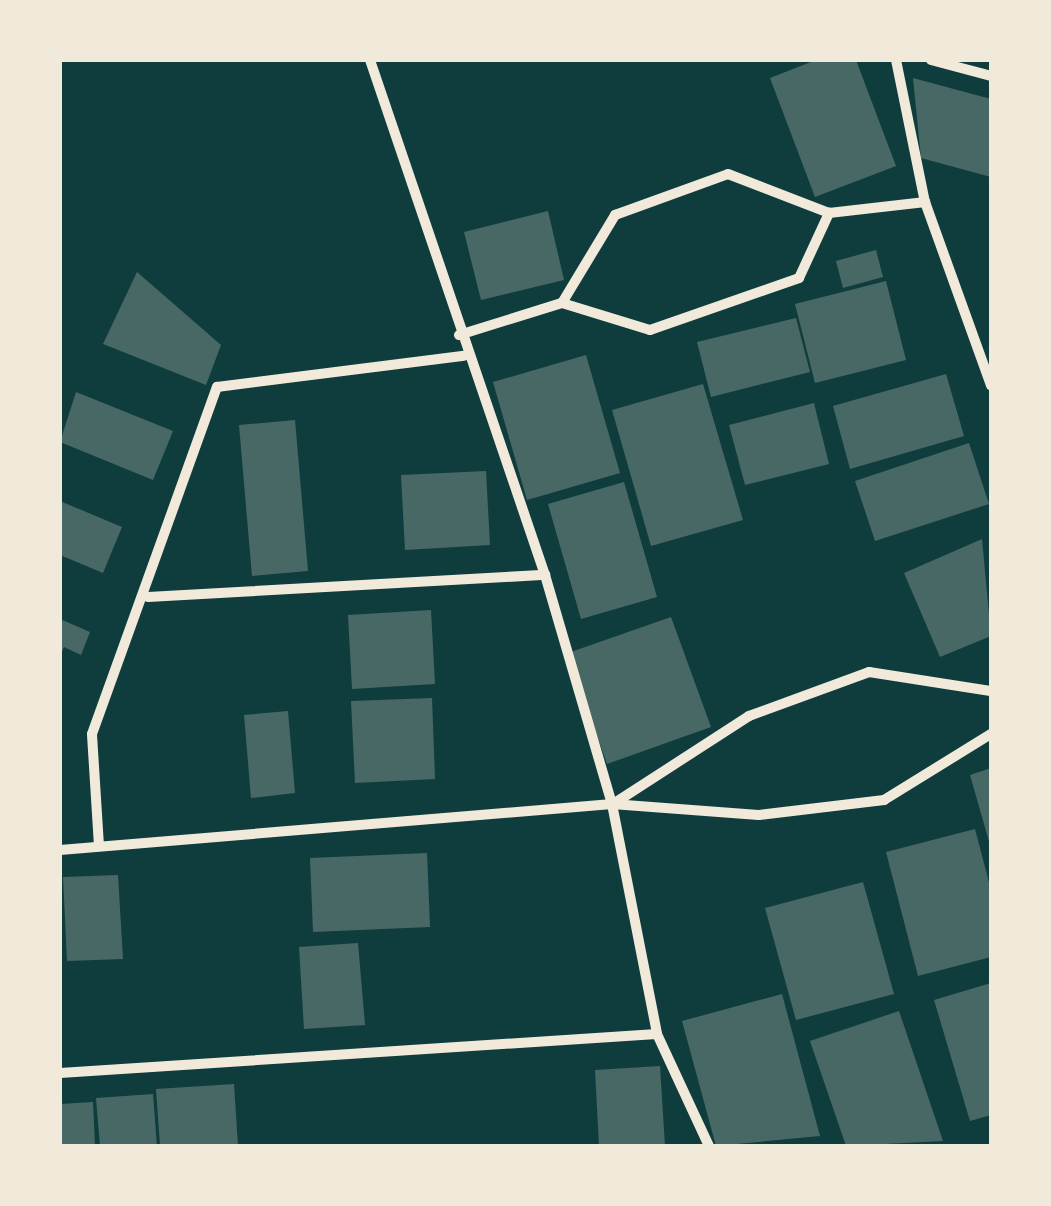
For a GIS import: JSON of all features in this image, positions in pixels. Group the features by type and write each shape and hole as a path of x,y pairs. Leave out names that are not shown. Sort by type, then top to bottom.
{"street":[{"path":"370,60 464,356 545,575 612,804 657,1034 708,1146"},
{"path":"896,60 925,202 991,385"},
{"path":"931,60 991,76"},
{"path":"562,303 615,215 728,174 829,213 925,202"},
{"path":"460,335 562,303 650,330 798,278 829,213"},
{"path":"99,846 92,734 148,597 217,387 464,356"},
{"path":"148,597 545,575"},
{"path":"612,804 749,716 869,672 991,692"},
{"path":"60,850 612,804 759,815 884,800 991,734"},
{"path":"60,1072 657,1034"}],"building":[{"path":"816,60 856,60 896,166 815,197 770,78"},
{"path":"913,78 991,99 991,177 921,158"},
{"path":"548,211 564,280 481,300 464,232"},
{"path":"876,250 883,277 843,288 836,261"},
{"path":"137,272 221,345 206,385 103,344"},
{"path":"886,281 906,360 815,383 795,304"},
{"path":"796,318 810,372 711,397 697,342"},
{"path":"586,355 620,473 527,500 493,382"},
{"path":"946,374 964,436 850,469 833,406"},
{"path":"703,384 743,520 651,546 612,410"},
{"path":"76,392 173,431 153,480 60,442"},
{"path":"814,403 829,464 745,485 729,425"},
{"path":"295,420 308,571 252,576 239,425"},
{"path":"969,443 989,504 875,541 855,481"},
{"path":"486,471 490,545 405,550 401,475"},
{"path":"624,482 657,597 581,619 548,504"},
{"path":"60,501 122,527 103,573 60,555"},
{"path":"982,539 991,636 940,657 904,573"},
{"path":"431,610 435,684 352,689 348,615"},
{"path":"671,617 711,727 607,764 568,653"},
{"path":"60,619 90,632 81,655 64,647 60,656"},
{"path":"432,698 435,779 355,783 351,701"},
{"path":"288,711 295,793 251,798 244,715"},
{"path":"991,768 991,844 990,845 970,775"},
{"path":"975,829 991,890 991,957 918,976 886,852"},
{"path":"427,853 430,927 313,932 310,858"},
{"path":"118,875 123,959 67,961 63,877"},
{"path":"863,882 894,994 796,1020 765,908"},
{"path":"358,943 365,1025 304,1029 299,947"},
{"path":"991,983 991,1115 970,1121 934,1000"},
{"path":"782,994 820,1136 716,1146 682,1021"},
{"path":"899,1011 943,1141 846,1146 810,1041"},
{"path":"660,1066 665,1146 599,1146 595,1070"},
{"path":"234,1084 238,1146 160,1146 156,1089"},
{"path":"153,1094 157,1146 100,1146 96,1098"},
{"path":"93,1102 95,1146 60,1146 60,1104"}]}
